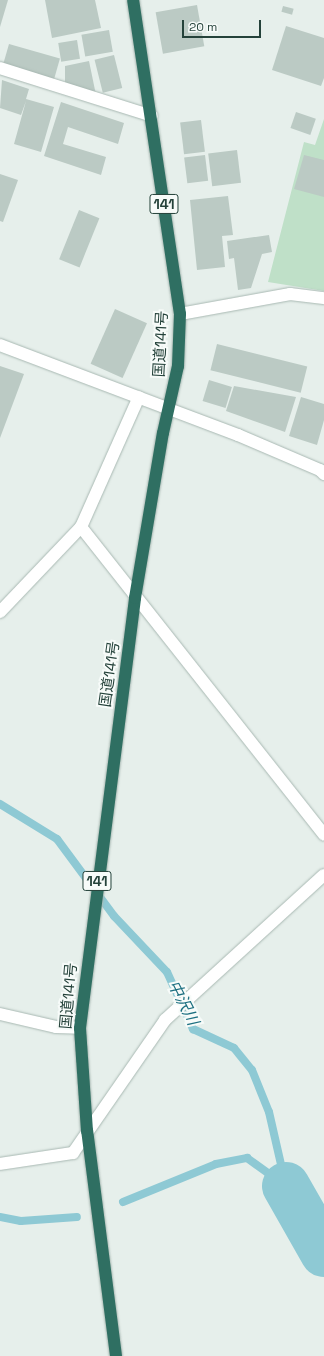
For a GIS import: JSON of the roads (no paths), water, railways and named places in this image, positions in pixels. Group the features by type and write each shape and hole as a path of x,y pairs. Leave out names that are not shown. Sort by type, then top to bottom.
{"highway":[{"name":"国道141号","path":"116,1356 87,1130 80,1028 136,598 178,366 180,314 152,116 133,0"}],"street":[{"path":"0,68 152,116"},
{"path":"180,314 290,294 324,298"},
{"path":"0,345 244,438 320,470 324,474"},
{"path":"0,612 81,527 139,397"},
{"path":"81,527 324,834"},
{"path":"0,1164 73,1153 87,1130 164,1020 324,875"},
{"path":"0,1014 56,1027 80,1028"}],"waterway":[{"name":"中沢川","path":"0,804 57,839 114,916 167,972 193,1029 234,1048 252,1070 269,1112 286,1186"},
{"path":"123,1202 216,1164 247,1158 286,1186"},
{"name":"中沢川","path":"286,1186 324,1253"},
{"path":"0,1217 21,1221 77,1217"}]}
